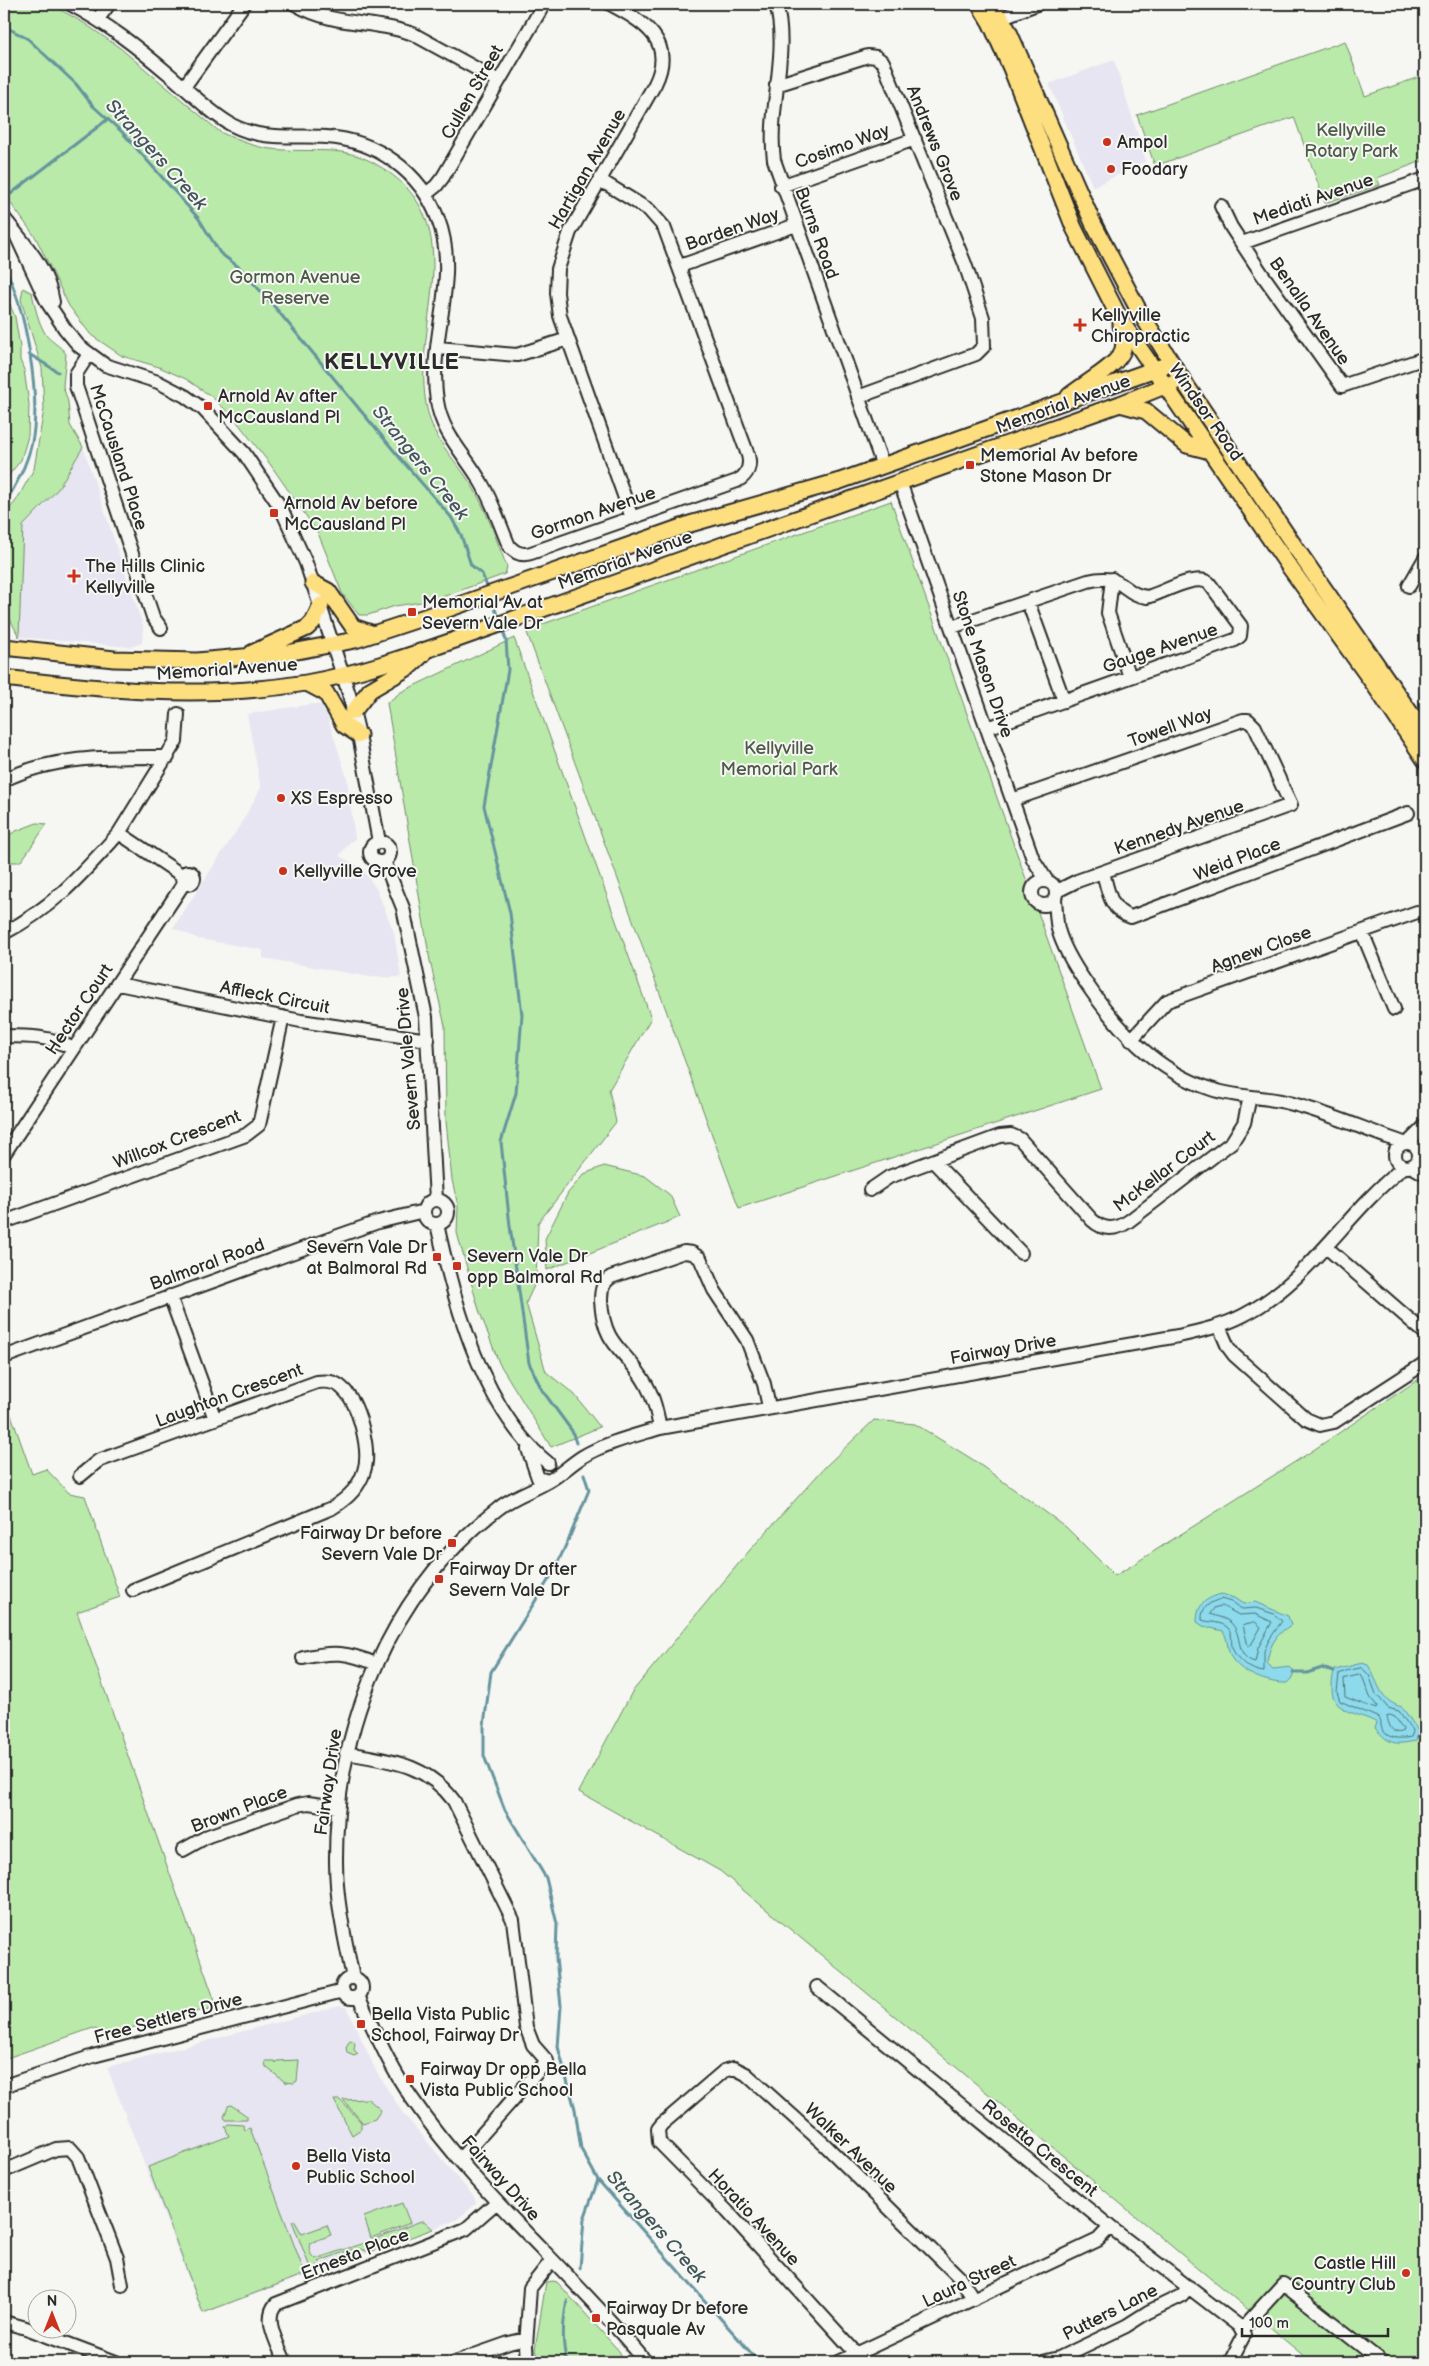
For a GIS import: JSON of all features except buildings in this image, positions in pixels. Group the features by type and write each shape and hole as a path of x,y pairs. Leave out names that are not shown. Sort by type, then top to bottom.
{"main road":[{"name":"Windsor Road","path":"979,4 996,19 1106,249 1138,309 1182,379 1293,544 1418,725 1425,760"},
{"name":"Windsor Road","path":"993,4 1011,68 1074,228 1121,321 1288,565 1418,725"},
{"path":"1063,402 1084,383 1116,362 1121,356 1124,344 1121,321"},
{"name":"Memorial Avenue","path":"4,647 132,660 198,661 242,659 334,644 374,634 682,526 806,491 883,466 1172,363"},
{"name":"Memorial Avenue","path":"4,678 89,688 160,693 247,690 307,682 380,665 428,650 1120,404 1182,379"},
{"path":"1120,404 1146,411 1187,445 1210,450"},
{"path":"313,583 328,591 353,627 374,634"},
{"path":"242,659 307,628 313,622 321,606"},
{"path":"353,712 370,690 409,667 428,650"},
{"path":"307,682 326,693 344,725 360,735"}],"street":[{"name":"Gormon Avenue","path":"70,4 98,19 126,38 223,119 256,134 279,138 338,138 375,150 408,172 426,194 442,231 446,258 435,390 443,423 450,439 484,487 511,549 522,554 531,553 737,480 745,475 749,467 748,455 680,266 664,227 654,214 600,180"},
{"path":"98,19 108,4"},
{"path":"184,87 244,4"},
{"path":"295,4 338,21 400,30 413,34 499,81"},
{"name":"Cullen Street","path":"426,194 443,177 544,4"},
{"name":"Hartigan Avenue","path":"610,4 648,27 660,47 662,62 656,84 570,232 561,256 557,282 557,299 560,316 632,518"},
{"name":"Burns Road","path":"776,4 781,34 772,148 781,186 883,466"},
{"path":"996,19 1037,4"},
{"name":"Andrews Grove","path":"776,85 868,56 876,57 885,66 965,264 983,318 984,346 972,356 858,397"},
{"name":"Cosimo Way","path":"781,186 915,138"},
{"name":"Mediati Avenue","path":"1242,243 1425,179"},
{"name":"Benalla Avenue","path":"1221,206 1231,228 1342,386 1425,358"},
{"path":"4,218 15,233 26,243 44,272 51,292 54,312 71,338 89,354 115,369 153,380 177,391 203,409 218,423 253,466 281,508 299,545 334,644 360,735"},
{"name":"Barden Way","path":"680,266 796,225"},
{"path":"438,348 517,355 568,339"},
{"name":"McCausland Place","path":"89,354 76,374 76,386 153,617 161,628"},
{"name":"Stone Mason Drive","path":"900,482 1033,859 1050,888 1058,929"},
{"path":"1409,586 1425,558"},
{"path":"952,627 1088,581 1112,579 1108,613 1130,677"},
{"name":"Gauge Avenue","path":"987,728 1235,640 1240,636 1241,626 1209,583 1204,580 1194,580 1147,597 1141,596 1112,579"},
{"path":"1028,602 1064,701"},
{"path":"4,933 22,924 58,898 119,833 168,757 176,741 178,714"},
{"name":"Towell Way","path":"1012,800 1243,720 1248,720 1255,727 1291,805"},
{"name":"Severn Vale Drive","path":"360,735 379,842 385,843 389,848 390,854 384,861 403,908 417,971 428,1040 436,1200"},
{"path":"136,757 146,768 151,782"},
{"path":"4,780 23,771 54,763 88,759 168,757"},
{"name":"Kennedy Avenue","path":"1040,905 1049,905 1050,888 1077,881 1291,805"},
{"name":"Weid Place","path":"1103,872 1116,910 1122,915 1131,918 1408,813"},
{"name":"Hector Court","path":"4,1154 118,984 183,879 119,833"},
{"path":"1040,905 1032,896 1050,888"},
{"name":"Stone Mason Drive","path":"1040,905 1058,929 1081,976 1102,1006 1132,1040 1155,1060 1187,1080 1212,1089 1298,1105 1323,1112 1372,1132 1410,1156 1425,1174"},
{"name":"Agnew Close","path":"1132,1040 1167,1001 1417,912"},
{"path":"1362,932 1394,1010"},
{"name":"Affleck Circuit","path":"118,984 283,1017 428,1040"},
{"name":"Willcox Crescent","path":"4,1222 246,1134 259,1125 283,1017"},
{"path":"4,1036 42,1038 63,1043 73,1049"},
{"name":"McKellar Court","path":"870,1190 889,1176 1000,1136 1015,1136 1092,1220 1104,1228 1113,1229 1129,1220 1232,1142 1244,1123 1250,1097"},
{"name":"Fairway Drive","path":"353,1978 337,1888 336,1864 338,1807 346,1752 356,1717 376,1664 405,1611 443,1560 474,1528 515,1497 549,1481 582,1457 603,1447 660,1428 769,1407 1178,1336 1219,1326 1243,1316 1274,1297 1326,1248 1382,1184 1410,1156 1425,1126"},
{"path":"933,1161 1021,1253"},
{"path":"436,1200 445,1203 448,1213 444,1221 437,1224 429,1222 424,1211 429,1202 436,1200"},
{"name":"Balmoral Road","path":"4,1357 378,1222 424,1211"},
{"path":"437,1224 458,1305 480,1362 504,1413 526,1444 549,1464 555,1472 549,1481 540,1480 526,1444"},
{"path":"1326,1248 1425,1333"},
{"path":"660,1428 654,1404 645,1381 612,1342 605,1329 601,1291 604,1283 611,1277 684,1252 692,1253 700,1258 714,1290 747,1340 764,1384 769,1407"},
{"path":"170,1296 215,1419"},
{"path":"1219,1326 1228,1347 1234,1355 1306,1419 1320,1425 1334,1422 1425,1363"},
{"name":"Laughton Crescent","path":"80,1476 98,1461 317,1382 335,1383 344,1389 351,1399 364,1438 367,1454 364,1472 355,1490 332,1508 132,1590"},
{"name":"Fairway Drive","path":"549,1464 582,1457"},
{"path":"536,1472 539,1466 549,1464"},
{"name":"Fairway Drive","path":"515,1497 536,1472"},
{"path":"303,1658 325,1653 343,1653 376,1664"},
{"path":"346,1752 410,1766 427,1774 443,1786 454,1801 514,1920 526,2027 533,2045 547,2061 460,2159"},
{"name":"Brown Place","path":"183,1850 208,1836 297,1805 308,1803 338,1807"},
{"path":"353,1978 362,1985 362,1991 358,1996 348,1997 342,1991 344,1982 353,1978"},
{"name":"Rosetta Crescent","path":"817,1987 1110,2227 1243,2331"},
{"name":"Free Settlers Drive","path":"4,2086 93,2056 342,1991"},
{"name":"Fairway Drive","path":"358,1996 395,2073 423,2115 497,2202 600,2310 646,2362"},
{"name":"Walker Avenue","path":"692,2098 724,2071 734,2068 741,2070 824,2146 960,2278 973,2298"},
{"name":"Horatio Avenue","path":"692,2098 658,2129 657,2135 662,2147 727,2212 860,2358"},
{"path":"4,2170 56,2149 70,2148 78,2157 117,2258 122,2285"},
{"name":"Ernesta Place","path":"285,2362 270,2319 272,2308 276,2304 466,2229 497,2202"},
{"name":"Laura Street","path":"839,2362 860,2358 973,2298 1098,2240 1110,2227"},
{"path":"527,2362 526,2339 530,2288 552,2260"},
{"path":"1230,2362 1242,2340 1243,2331 1283,2284 1382,2362"},
{"name":"Putters Lane","path":"1043,2362 1060,2358 1126,2326 1148,2312 1181,2296 1189,2287"},
{"path":"4,2322 26,2328 116,2362"},
{"path":"455,2362 526,2339"}],"shaded area":[{"name":"Ampol","path":"1114,60 1146,161 1093,187 1049,84"},
{"name":"The Hills Clinic Kellyville","path":"83,447 143,626 142,643 130,647 19,637 23,526 58,489"},
{"path":"313,704 321,705 327,716 347,778 355,839 350,842 339,856 362,868 377,890 394,933 401,977 370,977 263,958 263,950 199,939 173,928 241,824 261,788 247,714"},
{"name":"Bella Vista Public School","path":"340,2006 347,2008 377,2073 402,2112 474,2197 476,2204 456,2220 202,2314 107,2067"}],"green space":[{"name":"Gormon Avenue Reserve","path":"4,4 50,4 84,23 120,48 220,132 228,136 268,149 330,151 352,154 374,163 407,188 425,216 432,248 432,281 425,352 424,386 430,420 438,438 471,484 482,504 507,567 505,574 434,600 395,606 368,615 359,615 342,593 318,533 270,464 234,418 211,396 186,379 159,367 122,356 91,335 69,306 36,238 4,194"},
{"name":"Kellyville Rotary Park","path":"1345,41 1365,96 1425,75 1425,160 1377,178 1380,185 1325,203 1294,117 1155,166 1137,115"},
{"path":"23,288 32,293 39,320 46,335 66,354 63,386 68,402 70,425 83,447 58,489 23,526 19,637 10,619 8,625 4,626 4,515 16,501 34,469 44,409 42,368 21,300"},
{"path":"4,290 15,317 20,347 20,360 24,370 29,404 28,436 21,460 9,475 4,487"},
{"name":"Kellyville Memorial Park","path":"891,501 1101,1089 739,1208 526,630"},
{"path":"514,638 651,1018 609,1090 616,1122 538,1223 536,1281 526,1303 546,1372 574,1394 600,1427 551,1447 499,1363 479,1310 457,1233 458,1206 452,1180 446,1121 445,1026 430,961 387,703 401,692"},
{"path":"37,823 47,824 22,860 10,862 4,867 4,838"},
{"path":"604,1166 645,1176 670,1195 680,1217 547,1270 545,1239 568,1193 584,1174"},
{"name":"Castle Hill Country Club","path":"1425,1375 1425,2362 1311,2362 720,1871 579,1792 632,1692 749,1551 826,1466 874,1420 915,1424 972,1459 1066,1527 1115,1576 1309,1453"},
{"path":"4,1395 32,1474 46,1469 69,1493 85,1496 120,1597 77,1612 217,2007 106,2034 93,2028 4,2059"},
{"path":"350,2040 355,2042 354,2050 358,2054 354,2056 347,2053 346,2047"},
{"path":"299,2060 297,2081 294,2083 285,2082 266,2067 265,2061 275,2061 276,2063 277,2061"},
{"path":"368,2099 381,2110 375,2119 363,2123 343,2100"},
{"path":"334,2100 340,2100 361,2122 361,2129 352,2135"},
{"path":"231,2105 247,2116 247,2120 226,2120 224,2117 228,2106"},
{"path":"228,2124 243,2125 245,2130 250,2128 305,2274 203,2313 148,2167 229,2136 225,2127"},
{"path":"402,2203 410,2223 371,2238 364,2217"},
{"path":"294,2220 302,2234 327,2225 331,2235 310,2243 310,2252 315,2259 421,2221 424,2221 433,2229 370,2252 359,2249 350,2250 320,2261 311,2270 292,2221"},
{"path":"546,2282 557,2282 619,2351 625,2362 539,2362 535,2350"}],"water":[{"path":"1222,1594 1234,1598 1243,1604 1255,1602 1288,1616 1291,1625 1281,1632 1274,1641 1269,1651 1267,1663 1273,1669 1290,1667 1293,1670 1293,1677 1287,1683 1265,1680 1243,1670 1231,1657 1223,1631 1203,1626 1197,1622 1197,1616 1203,1603"},
{"path":"1362,1663 1368,1665 1372,1671 1384,1696 1394,1704 1402,1707 1419,1732 1416,1741 1397,1743 1389,1741 1375,1728 1377,1723 1342,1708 1337,1703 1333,1697 1332,1689 1335,1670"}],"waterway":[{"name":"Strangers Creek","path":"4,26 28,39 76,84 93,106 122,132 199,219 220,253 240,268 273,305 451,517 461,535 471,565 482,574 488,589"},
{"path":"8,196 108,119"},
{"path":"4,267 12,284 25,328 30,353 35,402 30,450 21,475 4,505"},
{"path":"29,354 58,372"},
{"name":"Strangers Creek","path":"491,598 499,620"},
{"name":"Strangers Creek","path":"502,628 506,640 508,670 484,806 510,913 522,1015 516,1093 501,1142 510,1226 529,1363 542,1390 572,1431 576,1443"},
{"name":"Strangers Creek","path":"584,1474 589,1490 554,1571 491,1672 484,1725 484,1756 505,1810 546,1878 557,1924 556,1958 561,2006 558,2047 575,2109 581,2149 598,2180 759,2362"},
{"path":"1293,1673 1307,1673 1322,1668 1334,1672"},
{"path":"1417,1737 1425,1740"},
{"path":"580,2268 584,2219 598,2180"},
{"path":"567,2301 563,2332 567,2362"}],"place":[{"name":"Ampol","path":"1107,142"},
{"name":"Foodary","path":"1111,169"},
{"name":"Kellyville Chiropractic","path":"1080,325"},
{"name":"Arnold Av after McCausland Pl","path":"208,406"},
{"name":"Memorial Av before Stone Mason Dr","path":"970,465"},
{"name":"Arnold Av before McCausland Pl","path":"274,513"},
{"name":"The Hills Clinic Kellyville","path":"74,576"},
{"name":"Memorial Av at Severn Vale Dr","path":"412,612"},
{"name":"XS Espresso","path":"281,798"},
{"name":"Kellyville Grove","path":"283,871"},
{"name":"Severn Vale Dr at Balmoral Rd","path":"437,1257"},
{"name":"Severn Vale Dr opp Balmoral Rd","path":"457,1266"},
{"name":"Fairway Dr before Severn Vale Dr","path":"452,1543"},
{"name":"Fairway Dr after Severn Vale Dr","path":"439,1579"},
{"name":"Bella Vista Public School, Fairway Dr","path":"361,2024"},
{"name":"Fairway Dr opp Bella Vista Public School","path":"410,2079"},
{"name":"Bella Vista Public School","path":"296,2166"},
{"name":"Castle Hill Country Club","path":"1406,2273"},
{"name":"Fairway Dr before Pasquale Av","path":"596,2318"}],"district":[{"name":"KELLYVILLE","path":"392,361"}]}
